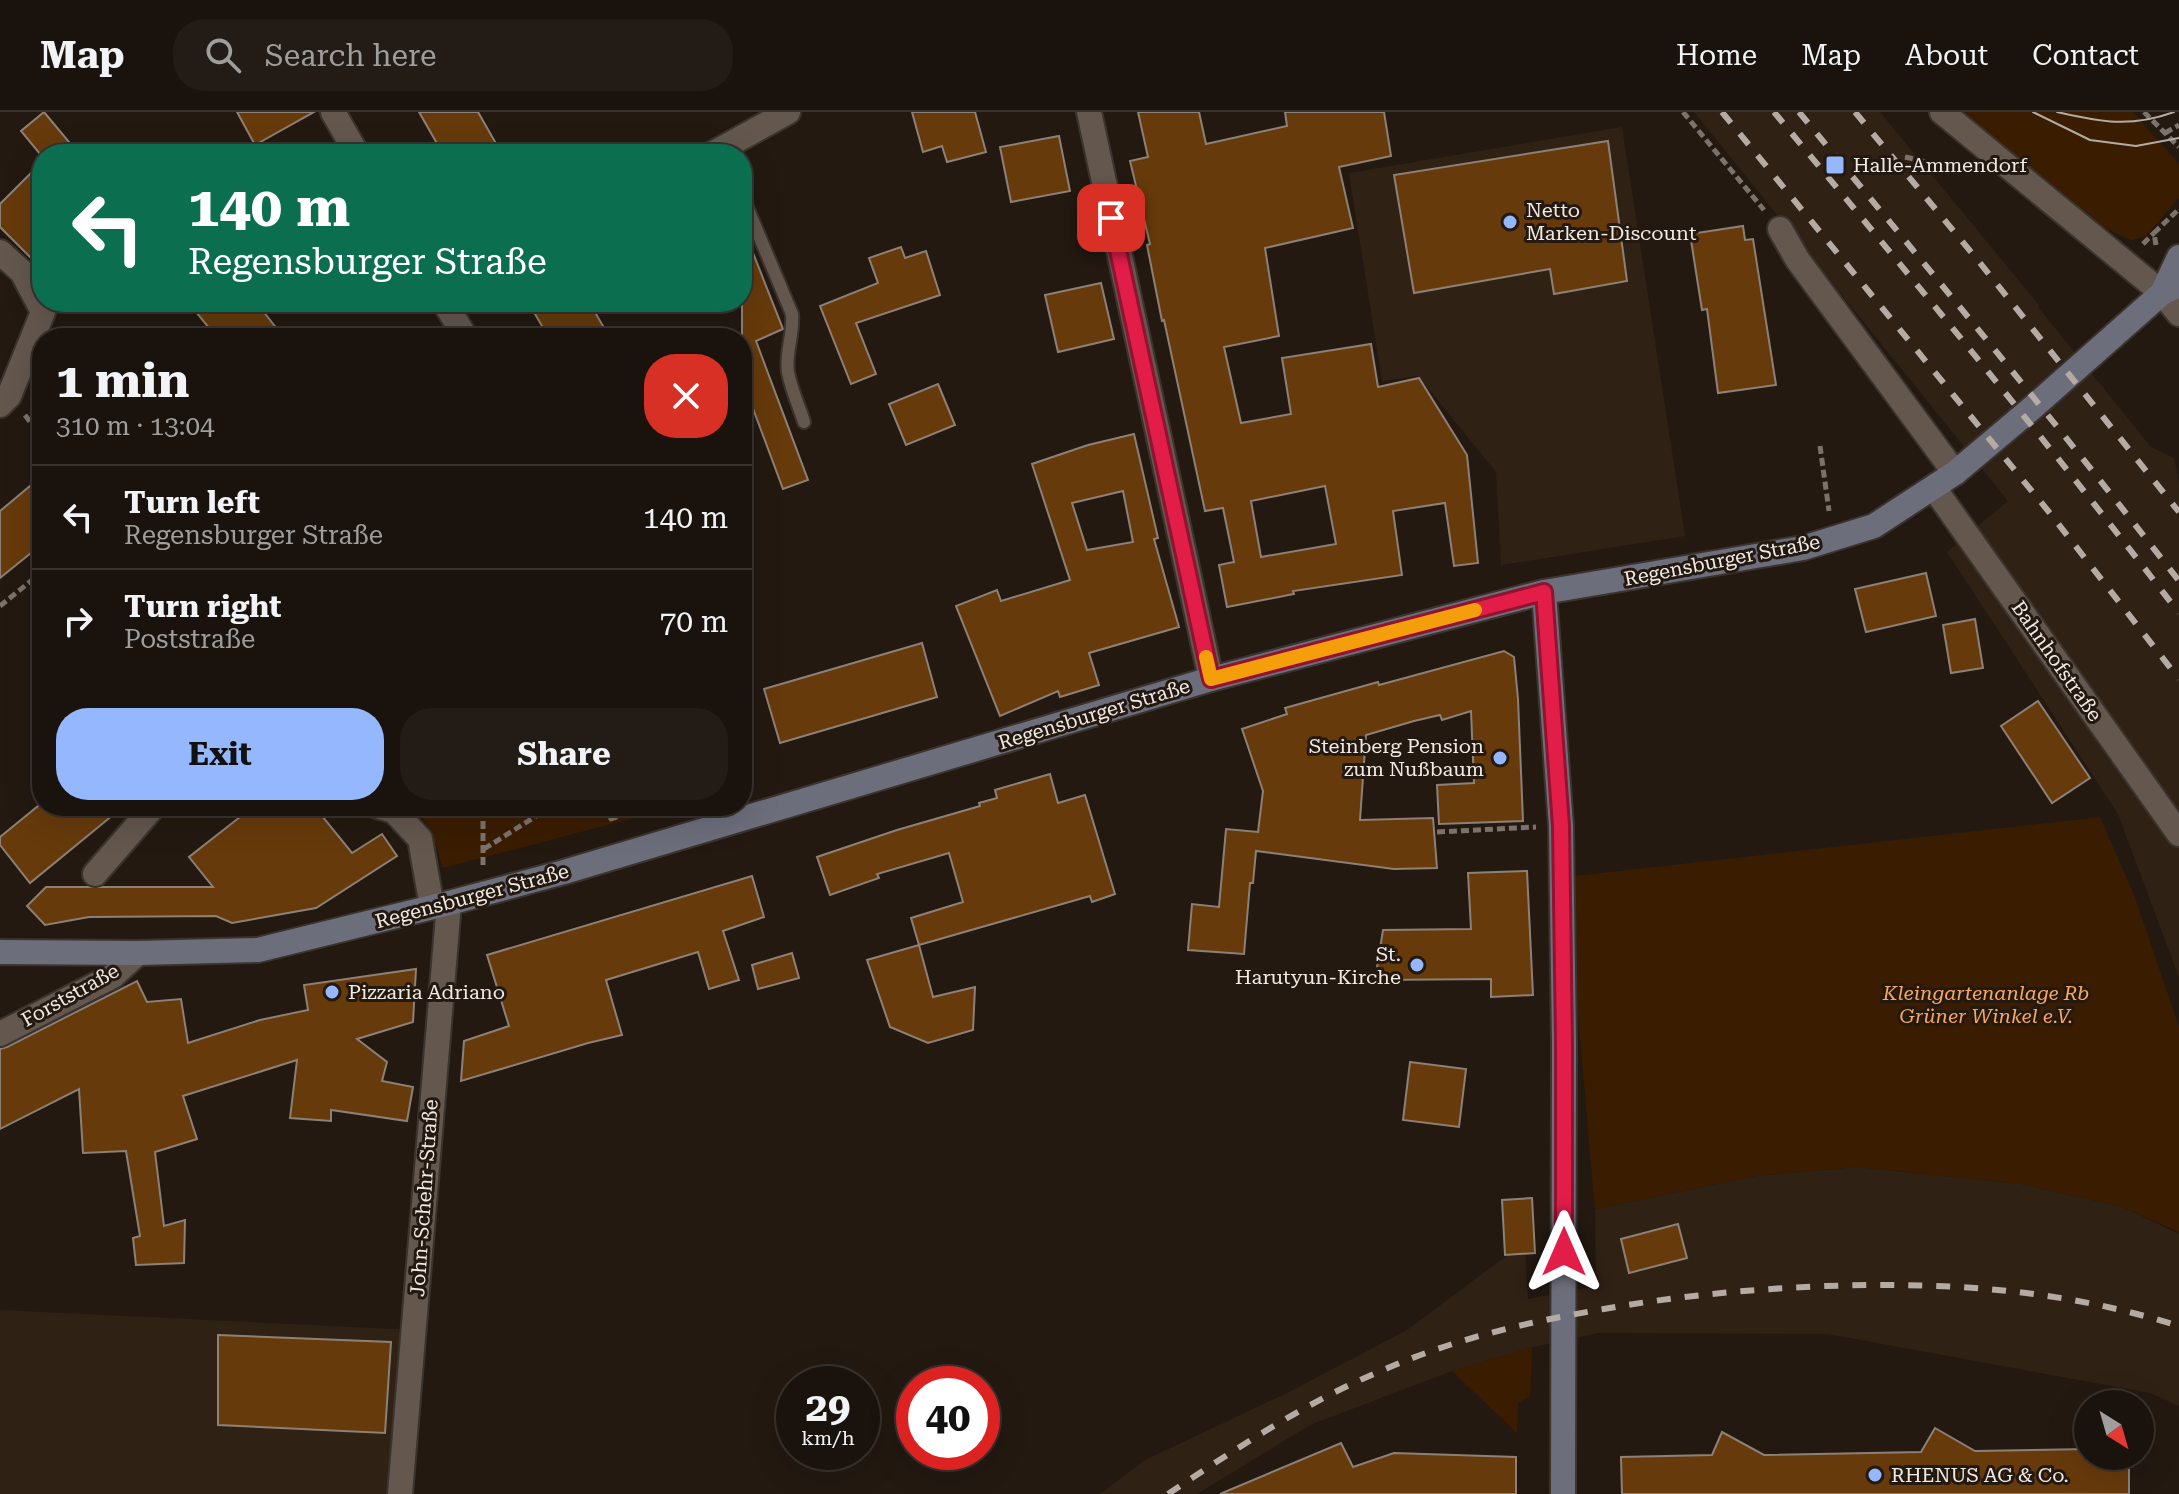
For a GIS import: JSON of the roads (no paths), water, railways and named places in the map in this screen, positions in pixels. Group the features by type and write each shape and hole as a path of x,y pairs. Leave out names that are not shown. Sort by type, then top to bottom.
{"main road":[{"name":"Regensburger Straße","path":"752,810 1211,679 1544,592 1803,548 1874,526 1955,473 2173,291 2179,257"},
{"path":"1544,592 1561,826 1563,1494"},
{"name":"Regensburger Straße","path":"0,952 258,950 564,872 734,816"}],"street":[{"path":"333,112 351,144"},
{"path":"734,144 788,112"},
{"path":"1089,112 1211,679"},
{"path":"1942,112 2122,263 2173,291 2179,314"},
{"path":"1780,229 1797,259 1955,473"},
{"path":"0,252 22,272 32,291"},
{"path":"0,405 9,396 32,339"},
{"name":"Bahnhofstraße","path":"1934,488 2179,834"},
{"path":"95,874 145,816"},
{"name":"John-Schehr-Straße","path":"399,816 420,839 441,905 400,1494"},
{"name":"Forststraße","path":"0,1034 113,976 138,953"}],"lane":[{"path":"752,219 792,314 788,372 804,422"}],"tram line":[{"path":"2033,112 2090,140 2136,146 2179,138"},
{"path":"2057,112 2116,122 2143,120 2174,112"}],"railway":[{"path":"1722,112 2049,512 2179,679"},
{"path":"1774,112 1928,298 2179,613"},
{"path":"1799,112 2179,581"},
{"path":"1855,112 2179,512"},
{"path":"1168,1494 1299,1411 1410,1359 1519,1326 1631,1304 1770,1289 1916,1285 2048,1296 2135,1313 2179,1326"}],"place":[{"name":"Halle-Ammendorf","path":"1835,165"},
{"name":"Netto Marken-Discount","path":"1510,222"},
{"name":"Steinberg Pension zum Nußbaum","path":"1500,758"},
{"name":"St. Harutyun-Kirche","path":"1417,965"},
{"name":"Pizzaria Adriano","path":"332,992"},
{"name":"RHENUS AG & Co.","path":"1875,1475"}],"park label":[{"name":"Kleingartenanlage Rb Grüner Winkel e.V.","path":"1986,1004"}]}
